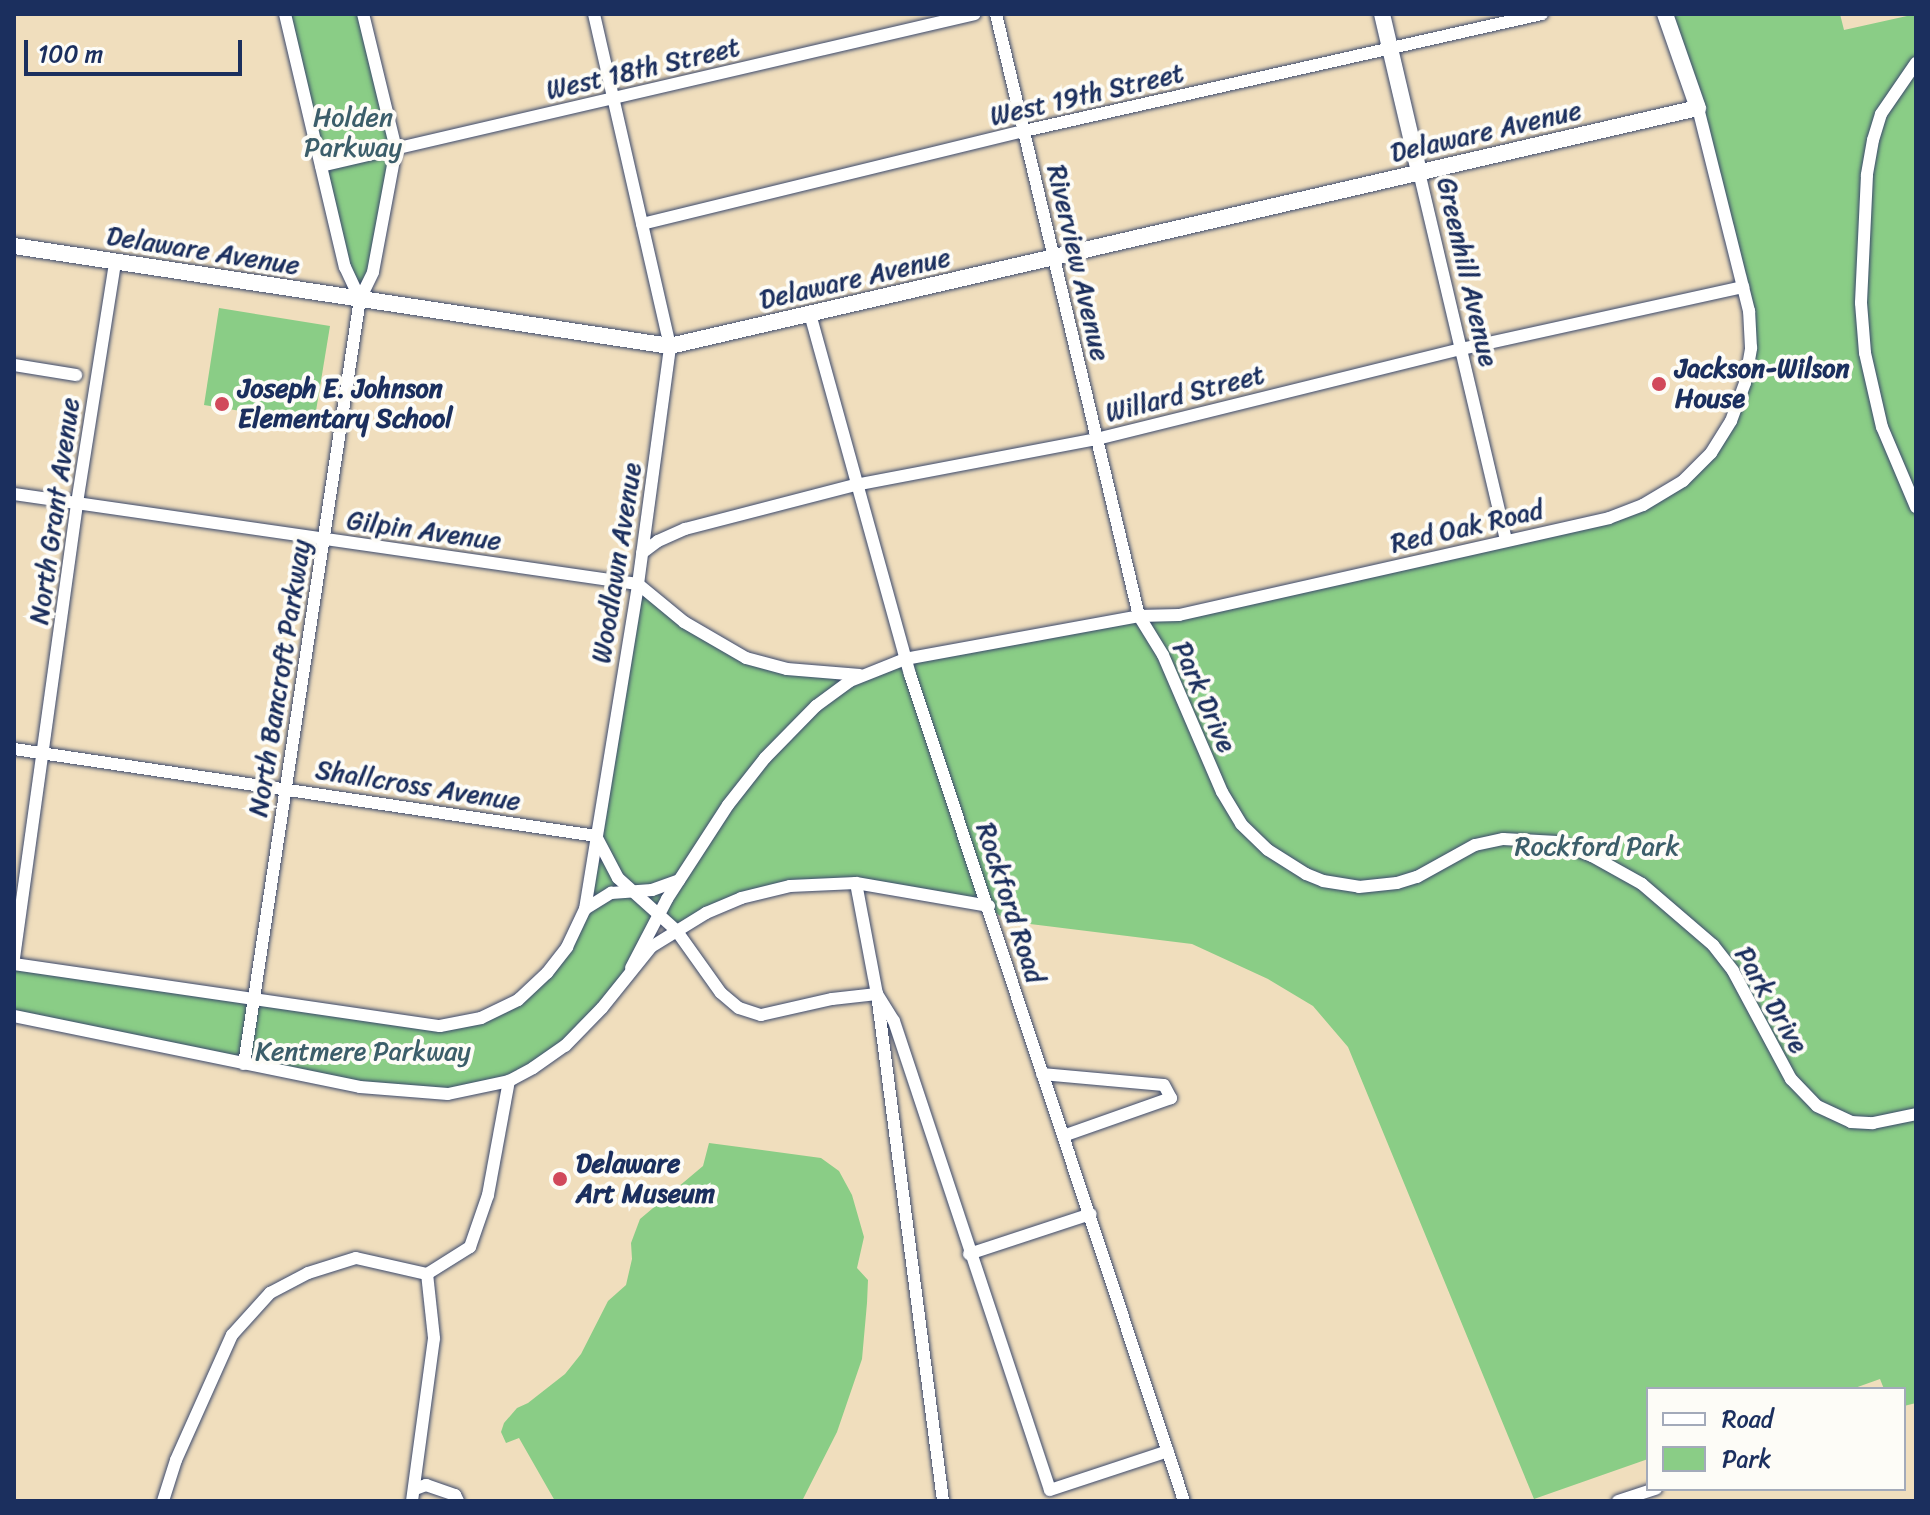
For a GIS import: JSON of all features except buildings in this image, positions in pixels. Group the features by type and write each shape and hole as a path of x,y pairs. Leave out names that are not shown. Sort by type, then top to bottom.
{"street":[{"path":"285,14 345,267 360,299"},
{"name":"North Bancroft Parkway","path":"244,1064 360,299 376,262 396,149 363,14"},
{"name":"Woodlawn Avenue","path":"254,1000 422,1026 440,1026 481,1018 518,1000 557,962 585,909 638,584 670,346 594,14"},
{"name":"West 18th Street","path":"321,166 975,14"},
{"name":"Riverview Avenue","path":"996,14 1139,616"},
{"name":"Greenhill Avenue","path":"1382,14 1506,540"},
{"name":"West 19th Street","path":"642,224 1024,131 1391,51 1542,14"},
{"path":"1665,14 1698,108"},
{"path":"1916,63 1881,114 1873,140 1867,175 1861,303 1865,353 1882,427 1916,507"},
{"name":"Delaware Avenue","path":"14,246 670,346 1698,108"},
{"name":"Red Oak Road","path":"631,968 679,880 728,805 765,758 816,706 863,675 905,659 1139,616 1179,615 1626,512 1666,493 1698,467 1722,437 1745,383 1751,329 1698,108"},
{"name":"North Grant Avenue","path":"14,958 77,503 115,262"},
{"name":"Willard Street","path":"642,553 658,541 685,529 855,485 1097,439 1461,349 1743,287"},
{"name":"Rockford Road","path":"810,314 905,659 1184,1501"},
{"path":"14,365 76,375"},
{"name":"Gilpin Avenue","path":"14,494 638,584"},
{"name":"Red Oak Road","path":"638,584 684,622 746,658 787,669 863,675"},
{"name":"Park Drive","path":"1139,616 1163,655 1232,811 1255,838 1286,863 1323,881 1379,887 1417,877 1461,851 1490,841 1519,838 1557,842 1576,849 1642,884 1713,945 1733,971 1791,1079 1817,1106 1851,1122 1873,1123 1916,1114"},
{"name":"Shallcross Avenue","path":"14,749 596,836"},
{"path":"596,836 618,878 676,930 721,993 739,1008 761,1015 832,999 877,994"},
{"path":"585,909 611,893 662,888 679,880"},
{"path":"14,1016 360,1087 430,1095 475,1090 509,1081 565,1046 602,1008 631,968 651,947 706,913 763,891 820,883 856,883 989,906"},
{"path":"856,883 877,994 943,1501"},
{"path":"14,964 254,1000"},
{"path":"877,994 894,1021 1050,1490 1168,1451"},
{"path":"1042,1074 1164,1085 1171,1098 1063,1136"},
{"path":"163,1501 176,1460 232,1335 270,1293 308,1273 356,1258 427,1274 470,1247 488,1195 509,1081"},
{"path":"969,1254 1091,1214"},
{"path":"414,1495 434,1338 427,1274"},
{"path":"414,1495 426,1485 455,1495 458,1501"},
{"path":"1618,1501 1650,1491"}],"green space":[{"name":"Holden Parkway","path":"285,14 363,14 396,149 381,240 360,299 351,284"},
{"name":"Rockford Park","path":"1665,14 1840,14 1844,30 1916,14 1916,1403 1906,1406 1906,1387 1883,1387 1880,1379 1858,1387 1646,1387 1646,1460 1534,1499 1348,1047 1313,1006 1268,979 1192,944 1006,921 988,906 856,883 763,891 676,930 660,914 640,952 565,1046 509,1081 430,1095 14,1016 14,964 422,1026 461,1023 534,986 578,924 638,584 746,658 863,675 905,659 1158,618 1608,518 1698,467 1740,402 1749,311"},
{"path":"219,308 330,326 314,423 204,405"},
{"path":"709,1143 821,1158 839,1171 852,1195 864,1237 857,1268 868,1280 867,1303 862,1359 837,1432 802,1501 555,1501 519,1438 506,1443 501,1432 504,1423 517,1408 565,1374 581,1354 608,1301 626,1285 632,1259 631,1243 640,1219 703,1166"}],"place":[{"name":"Jackson-Wilson House","path":"1659,384"},
{"name":"Joseph E. Johnson Elementary School","path":"222,404"},
{"name":"Delaware Art Museum","path":"560,1179"}],"park label":[{"name":"Kentmere Parkway","path":"363,1052"}]}
